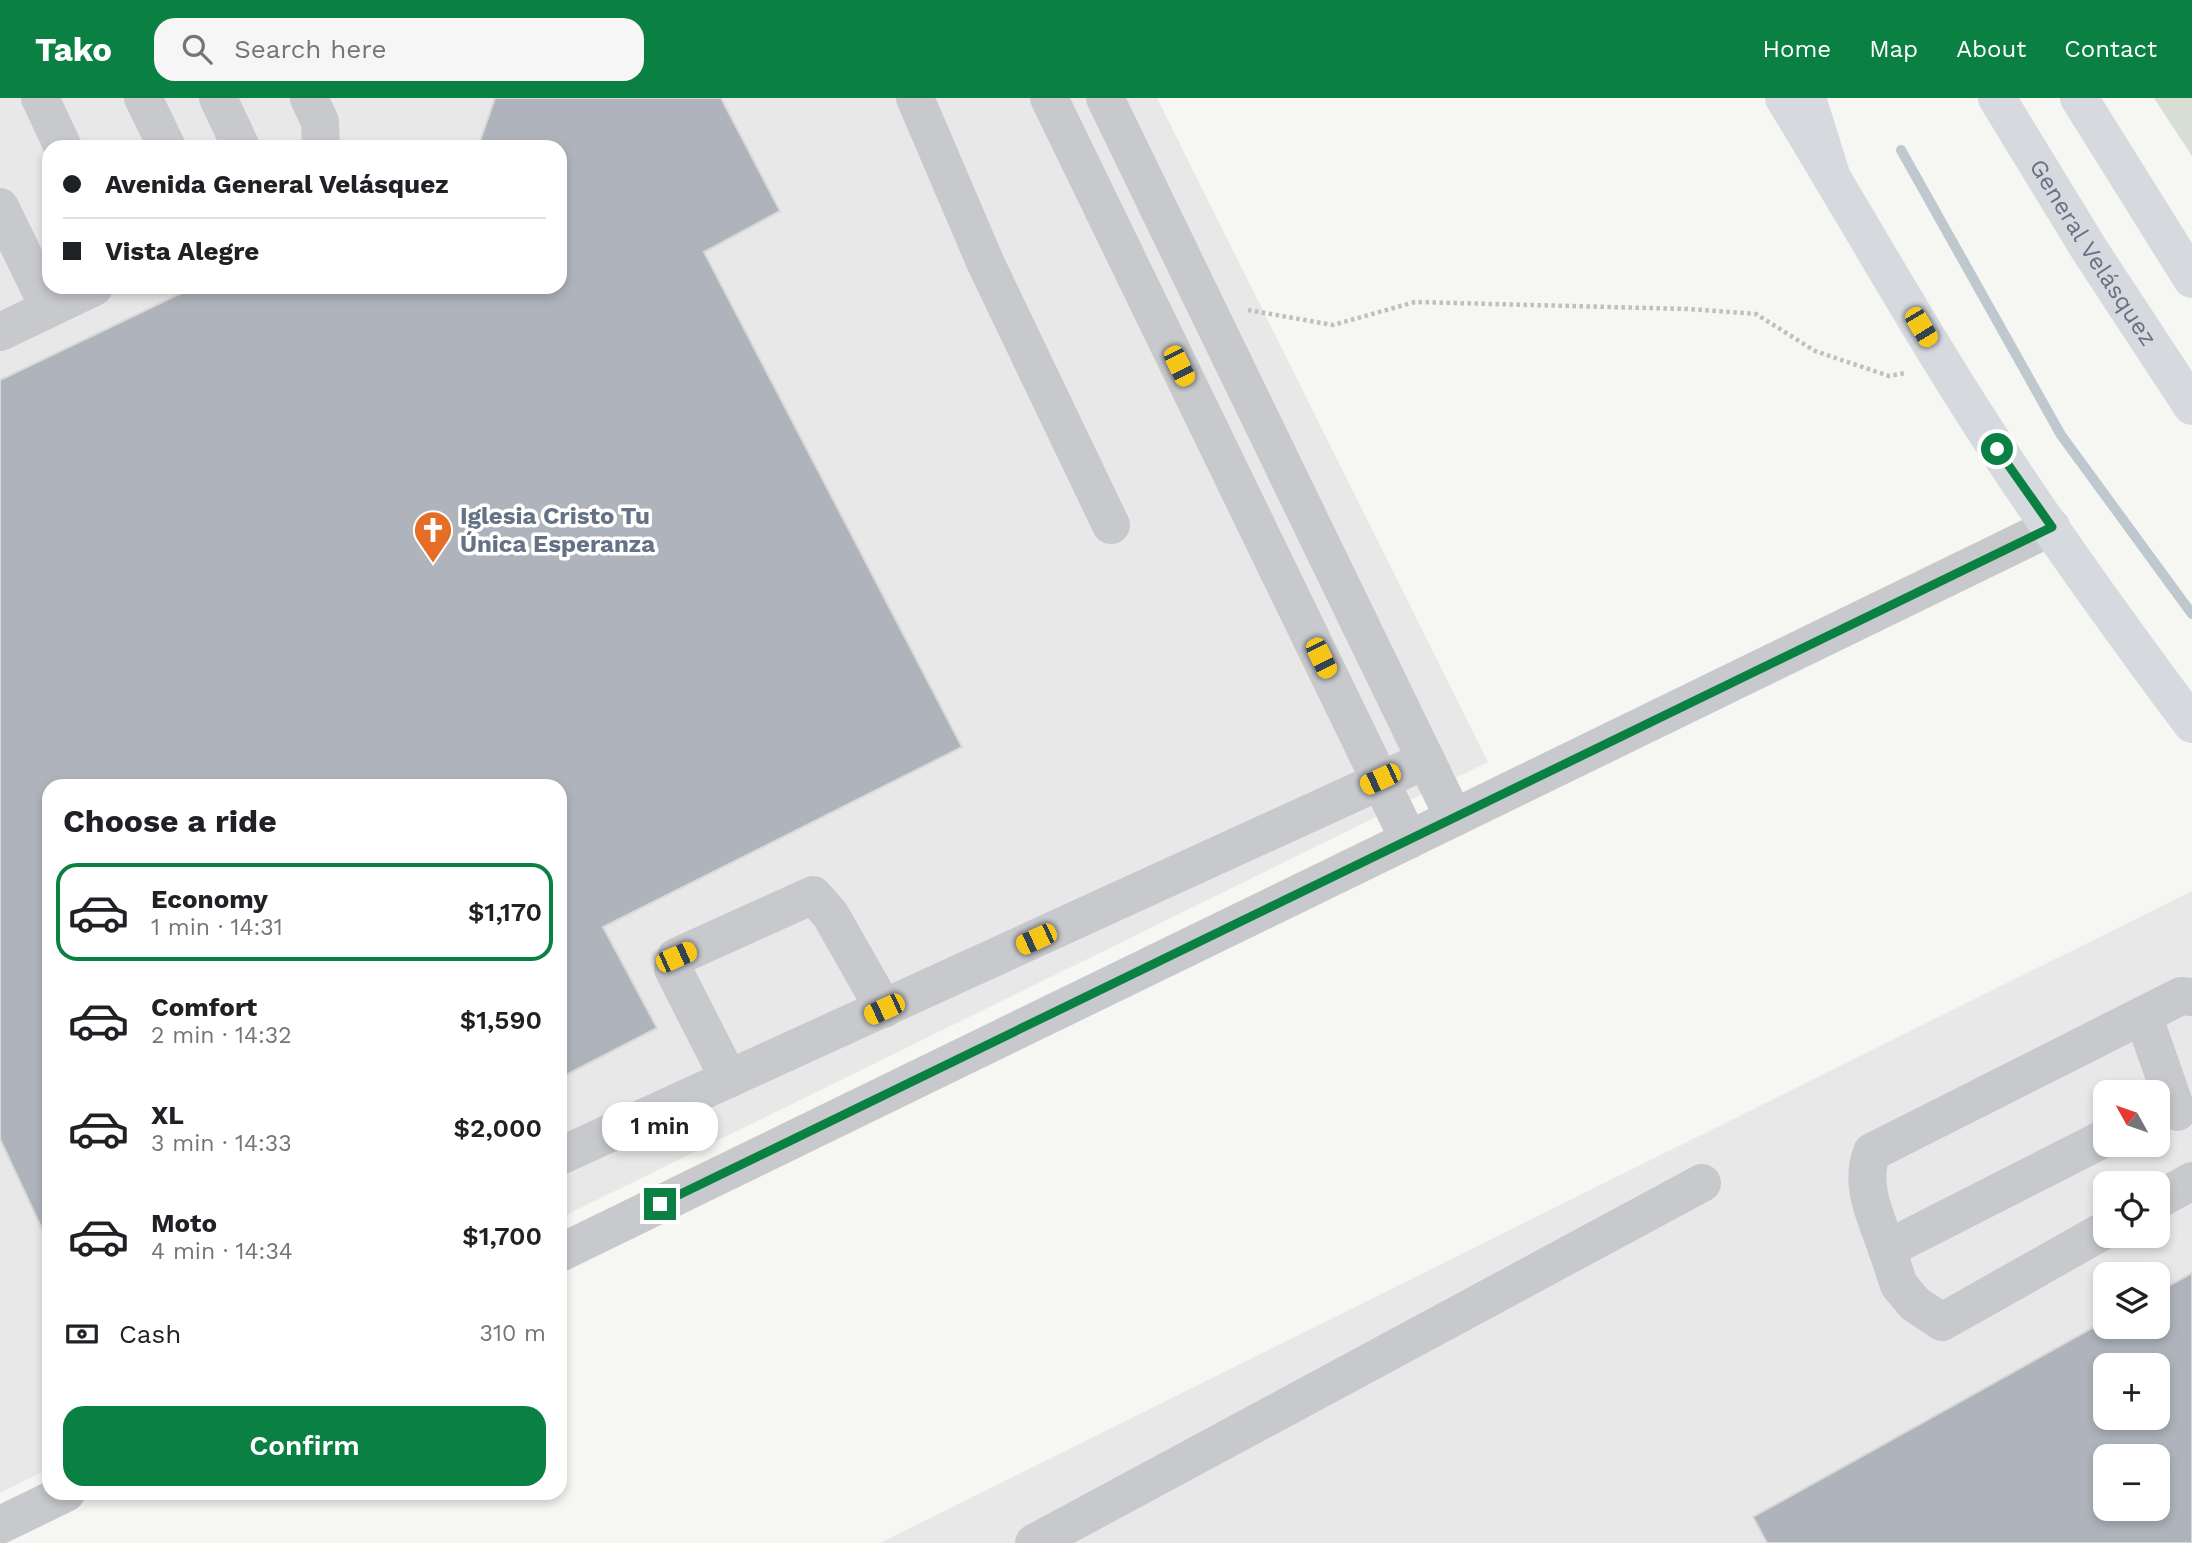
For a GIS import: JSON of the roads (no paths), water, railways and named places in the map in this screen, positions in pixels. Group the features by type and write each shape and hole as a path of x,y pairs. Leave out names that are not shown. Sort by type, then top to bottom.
{"main road":[{"path":"1784,98 1997,449 2136,649 2192,724"},
{"path":"1807,98 1832,178"},
{"name":"General Velásquez","path":"1997,98 2089,249 2192,405"},
{"path":"2079,98 2192,279"}],"street":[{"path":"40,98 60,140"},
{"path":"143,98 164,140"},
{"path":"218,98 238,140"},
{"path":"309,98 320,122 321,140"},
{"path":"915,98 986,264 1111,525"},
{"path":"1049,98 1409,840"},
{"path":"1105,98 1454,818"},
{"path":"0,208 42,294"},
{"path":"42,294 49,308"},
{"path":"0,332 79,294"},
{"path":"567,1250 2052,527"},
{"path":"567,1153 1426,760"},
{"path":"729,1079 673,969 676,957 813,895 830,914 884,1009"},
{"path":"2093,1237 1942,1322 1915,1304 1899,1285 1866,1189 1867,1165 1872,1152 2181,996 2192,997"},
{"path":"2143,1015 2176,1118"},
{"path":"1887,1249 2093,1144"},
{"path":"2170,1193 2192,1181"},
{"path":"1034,1543 1702,1183"},
{"path":"0,1525 52,1500"}],"waterway":[{"path":"1901,150 2061,435 2192,614"}],"place":[{"name":"Iglesia Cristo Tu Única Esperanza","path":"433,564"}]}
